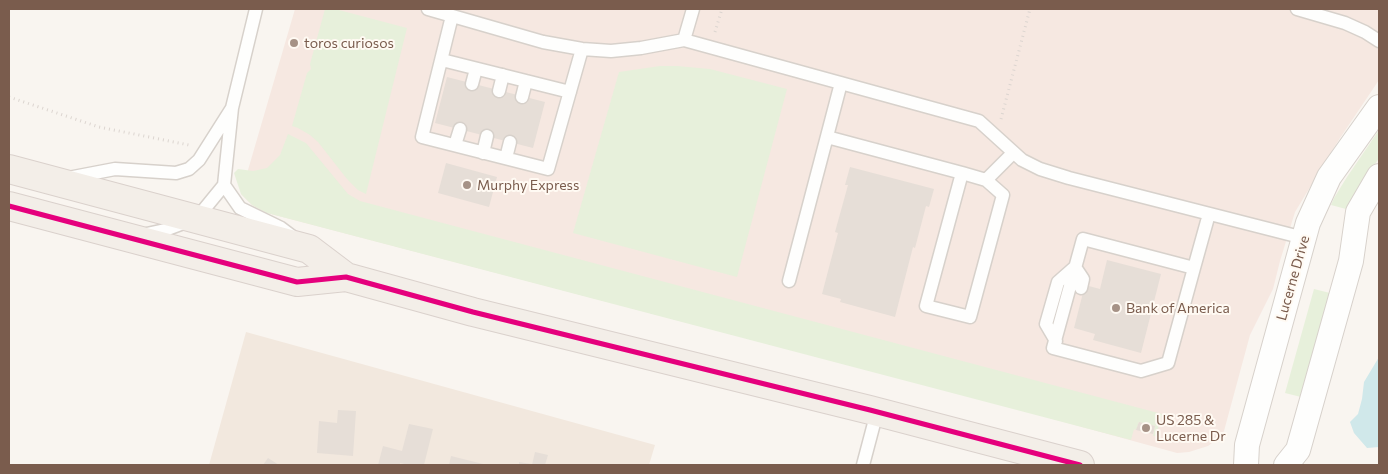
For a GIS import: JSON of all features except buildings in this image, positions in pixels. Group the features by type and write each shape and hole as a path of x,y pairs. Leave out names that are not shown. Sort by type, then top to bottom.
{"main road":[{"path":"9,169 309,249 346,277"},
{"path":"9,206 297,282 346,277 473,312 877,412 1080,465"}],"street":[{"name":"Lucerne Drive","path":"1246,465 1247,445 1314,207 1329,177 1379,107"},
{"path":"1286,465 1298,450 1306,422 1351,261 1358,212 1379,176"}],"lane":[{"path":"128,238 165,230 197,218 224,185 232,108 256,9"},
{"path":"428,9 543,42 582,49 611,51 641,48 684,40 979,121 1022,160 1040,169 1068,178 1304,238"},
{"path":"684,40 693,9"},
{"path":"1297,9 1346,23 1379,41"},
{"path":"452,16 422,137 483,153 548,169 582,49"},
{"path":"442,60 570,92"},
{"path":"472,84 476,69"},
{"path":"499,91 503,75"},
{"path":"522,97 526,81"},
{"path":"789,281 841,83"},
{"path":"53,180 115,169 176,173 189,169 204,152 232,108"},
{"path":"456,145 460,129"},
{"path":"483,153 487,136"},
{"path":"827,137 962,173 986,180 1003,194 970,317 926,306 962,173"},
{"path":"506,158 510,142"},
{"path":"986,180 1013,153"},
{"path":"224,185 240,208 281,228 309,249"},
{"path":"1194,268 1083,239 1053,348 1141,371 1168,363 1209,214"},
{"path":"1075,267 1083,279 1081,288"},
{"path":"1056,341 1069,332"},
{"path":"862,465 877,412"}],"path":[{"path":"995,136 1004,112 1030,9"},
{"path":"9,98 99,127 194,147 204,152"}],"shaded area":[{"path":"295,9 1379,9 1379,80 1340,138 1295,212 1273,289 1250,335 1224,431 1220,437 1208,446 1189,452 1177,453 1013,408 267,213 259,209 241,194"},
{"path":"246,332 655,445 649,465 209,465"}],"green space":[{"path":"325,9 335,9 407,28 366,194 358,190 347,179 318,142 310,135 292,126 307,73 311,69 310,64"},
{"path":"660,66 710,69 787,89 737,277 573,233 619,72"},
{"path":"1379,130 1379,158 1346,209 1331,205 1347,177"},
{"path":"288,134 306,143 348,194 360,201 1162,414 1156,436 1153,436 1155,426 1139,422 1136,430 1134,429 1131,440 267,213 252,205 241,194 234,173 238,169 253,171 267,168 280,155"},
{"path":"1314,289 1330,293 1301,397 1285,393"}],"water":[{"path":"1379,357 1379,447 1367,448 1354,433 1350,422 1358,414 1364,382"}],"transit line":[{"path":"9,206 297,282 346,277 473,312 870,410 1080,465"}],"place":[{"name":"toros curiosos","path":"294,43"},
{"name":"Murphy Express","path":"467,185"},
{"name":"Bank of America","path":"1116,308"},
{"name":"US 285 & Lucerne Dr","path":"1146,428"}]}
